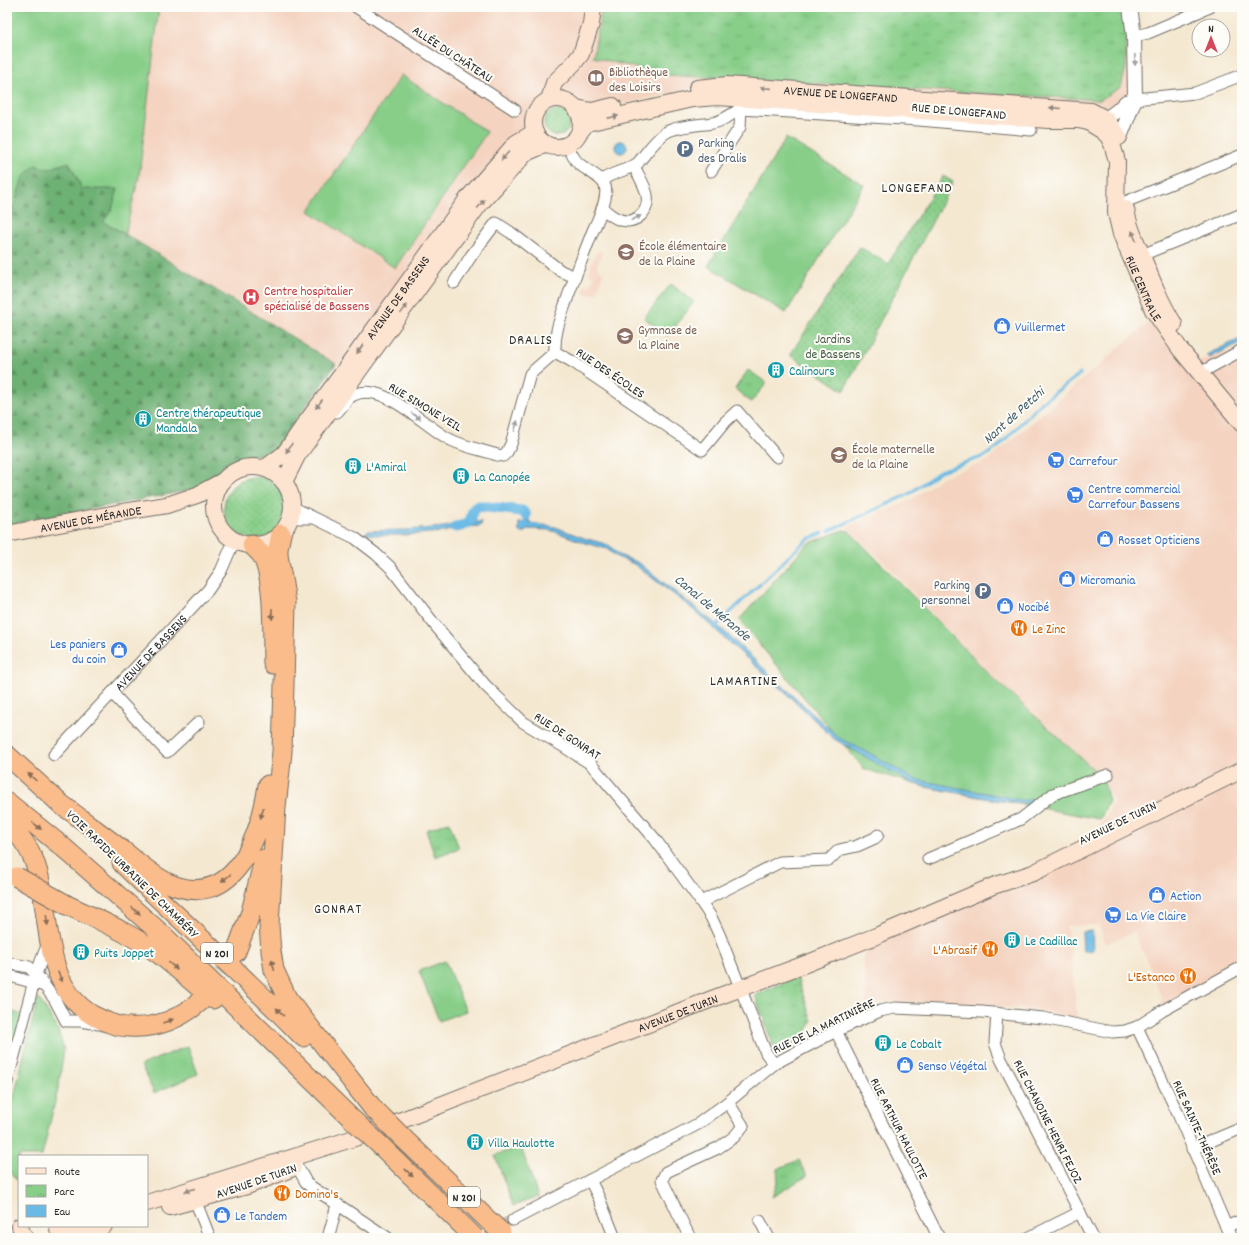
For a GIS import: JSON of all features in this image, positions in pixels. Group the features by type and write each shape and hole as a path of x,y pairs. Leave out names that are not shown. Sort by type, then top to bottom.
{"highway":[{"path":"281,534 278,555 286,602 282,752 276,807 269,925 270,945 274,970 287,998 376,1112"},
{"path":"56,800 154,874 175,886 188,889 210,887 226,879 239,867 250,848 266,798 271,751 273,679 271,591 266,568 261,555 243,543"},
{"name":"VOIE RAPIDE URBAINE DE CHAMBÉRY","path":"7,755 56,800 156,897 266,998 376,1112"},
{"name":"VOIE RAPIDE URBAINE DE CHAMBÉRY","path":"7,802 64,848 154,928 225,994 327,1095 358,1128"},
{"path":"236,952 257,891 276,807"},
{"path":"7,821 23,841 33,858 46,908 56,969 65,989 70,996 86,1011 122,1027 133,1028 163,1023 184,1014 201,1001"},
{"path":"12,874 67,905 113,926 158,954 327,1095"},
{"name":"N 201","path":"376,1112 438,1173 503,1228"},
{"name":"N 201","path":"358,1128 381,1146 470,1233"}],"main road":[{"path":"549,100 554,83 581,54 591,24 593,7"},
{"path":"563,74 571,104 581,120 579,133 572,142 567,144 553,146 546,144 535,132 534,120 536,113 542,105 549,100 558,99 571,104"},
{"name":"AVENUE DE LONGEFAND","path":"571,104 592,111 694,88 727,85 1091,111 1109,130"},
{"name":"AVENUE DE LONGEFAND","path":"579,133 587,123 692,99 718,97 1049,120 1078,120 1109,130"},
{"name":"RUE CENTRALE","path":"1109,130 1124,153 1125,202 1127,219 1146,267 1164,306 1186,343 1242,424"},
{"name":"RUE CENTRALE","path":"1109,130 1116,161 1116,213 1121,234 1153,310 1180,349 1242,410"},
{"name":"AVENUE DE BASSENS","path":"265,468 284,454 468,198 516,143 535,132"},
{"name":"AVENUE DE BASSENS","path":"284,482 294,461 479,205 526,153 546,144"},
{"path":"255,466 265,468 284,482 290,491 292,512 287,526 281,534 268,542 243,543 226,535 220,528 213,510 214,500 216,490 228,475 236,470 255,466"},
{"name":"AVENUE DE MÉRANDE","path":"9,534 167,505 197,495 221,482"},
{"name":"AVENUE DE MÉRANDE","path":"167,505 213,510"},
{"name":"AVENUE DE TURIN","path":"993,886 1029,864 1242,760"},
{"name":"AVENUE DE TURIN","path":"148,1214 247,1186 358,1128 741,988 869,939 993,886 1033,873 1242,770"},
{"path":"1119,831 1144,808"},
{"name":"AVENUE DE TURIN","path":"148,1203 295,1162"},
{"path":"56,1231 86,1231 100,1227"}],"street":[{"name":"ALLÉE DU CHÂTEAU","path":"356,7 515,110"},
{"path":"1109,130 1135,99 1134,36 1130,7"},
{"path":"1134,36 1148,33 1210,7"},
{"path":"1109,130 1117,111 1126,102 1135,99 1195,93 1242,75"},
{"path":"567,144 577,161 589,172 602,180 608,175 634,166 638,163 658,138 666,132 695,125 714,123 741,109"},
{"path":"711,171 740,127 741,109"},
{"name":"RUE DE LONGEFAND","path":"741,109 919,120 1031,130"},
{"path":"1125,202 1242,155"},
{"path":"602,208 616,219 628,222 637,219 643,214 647,206 647,195 634,166"},
{"name":"RUE DES ÉCOLES","path":"602,180 606,187 606,197 574,277 557,328 554,341 555,352 579,366 702,450 725,422 737,411 777,457"},
{"path":"1142,255 1242,214"},
{"path":"454,283 471,256 496,223 561,271 574,277"},
{"path":"1204,371 1242,350"},
{"name":"RUE SIMONE VEIL","path":"306,444 319,436 349,398 357,394 374,393 384,395 450,440 503,456 511,444 530,374 555,352"},
{"name":"RUE DE GONRAT","path":"292,512 300,518 314,518 355,538 376,554 390,567 435,625 485,685 522,722 566,748 595,768 655,839 701,902 715,924 766,1053 774,1064"},
{"name":"AVENUE DE BASSENS","path":"54,755 208,590 243,543"},
{"path":"112,693 167,752 199,722"},
{"path":"928,859 1021,819 1053,794 1108,775"},
{"path":"701,902 780,862 830,860 838,850 857,846 875,838 878,834"},
{"path":"7,1082 50,939"},
{"path":"7,963 29,968 38,981 55,1000 66,1022 80,1021 122,1027"},
{"name":"RUE DE LA MARTINIÈRE","path":"503,1228 590,1180 698,1124 728,1102 774,1064 836,1031 880,1011 895,1008 997,1013 1043,1018 1112,1032 1125,1031 1137,1028 1162,1011 1242,967"},
{"path":"7,975 38,981"},
{"name":"RUE CHANOINE HENRI FEJOZ","path":"997,1013 995,1043 997,1050 1092,1238"},
{"name":"RUE SAINTE-THÉRÈSE","path":"1137,1028 1179,1116 1231,1238"},
{"name":"RUE ARTHUR HAULOTTE","path":"836,1031 939,1238"},
{"path":"690,1238 662,1180 666,1172 718,1148 739,1132 743,1126 728,1102"},
{"path":"1192,1149 1242,1128"},
{"path":"295,1162 308,1184 388,1238"},
{"path":"590,1180 600,1198 615,1238"},
{"path":"195,1200 210,1238"},
{"path":"328,1238 337,1205"},
{"path":"1028,1238 1080,1212"},
{"path":"1226,1227 1242,1220"},
{"path":"760,1221 769,1238"}],"shaded area":[{"name":"Centre hospitalier spécialisé de Bassens","path":"159,7 1130,7 1135,99 1117,111 694,88 592,111 566,101 558,99 549,100 538,109 534,120 534,126 344,368 336,364 275,450 133,478 125,234 138,181"},
{"path":"598,250 603,253 597,266 603,273 597,293 588,295 583,294 585,284 591,286 594,276 589,274 593,259"},
{"path":"1153,319 1186,365 1242,348 1242,967 1162,1011 1160,1005 1162,999 1150,967 1134,932 1106,944 1099,925 1066,926 1071,955 1077,1019 1045,1011 972,1004 913,1002 880,1003 866,1007 863,941 1081,844 1106,818 1113,801 1103,778 990,675 884,562 847,527 911,500 942,477 987,461"}],"green space":[{"path":"9,7 159,7 139,176 125,234 103,222 112,209 82,189 69,162 23,178 13,208 7,210 7,11"},
{"path":"602,7 1122,7 1126,31 1126,67 1121,87 1100,100 664,75 593,57"},
{"path":"401,75 487,132 395,268 309,211"},
{"path":"557,110 566,114 570,123 566,132 557,136 548,132 544,123 548,114"},
{"path":"786,138 864,185 786,313 708,266"},
{"path":"69,162 82,189 118,189 112,209 103,222 125,234 336,364 275,450 265,454 243,457 229,462 202,488 7,525 7,210 13,208 23,178 35,165 49,169"},
{"name":"Jardins de Bassens","path":"943,176 953,182 844,391 790,355 860,247 888,264"},
{"path":"671,284 694,302 668,336 644,318"},
{"path":"748,370 767,383 751,402 735,389"},
{"path":"255,477 267,480 277,486 283,496 286,508 283,520 277,530 267,536 255,539 243,536 233,530 227,520 224,508 227,496 233,486 243,480"},
{"path":"843,530 849,531 990,675 1103,778 1109,801 1100,819 921,786 864,769 739,620 807,544"},
{"path":"449,822 459,848 435,857 426,830"},
{"path":"445,961 466,1011 439,1021 419,971"},
{"path":"797,977 812,1021 803,1038 784,1049 773,1045 755,995"},
{"path":"38,997 58,1029 64,1050 58,1089 42,1155 18,1155 18,1182 8,1170 8,1121"},
{"path":"7,1010 23,1015 7,1075"},
{"path":"188,1046 198,1074 154,1093 141,1065"},
{"path":"521,1147 538,1197 513,1206 495,1155"},
{"path":"799,1160 807,1176 772,1197 778,1181 777,1169"}],"water":[{"path":"619,141 623,141 627,147 623,153 619,153 615,149 615,145"},
{"path":"1242,338 1242,342 1209,358 1206,355"},
{"name":"Canal de Mérande","path":"514,509 523,509 531,523 555,527 584,538 609,545 619,555 639,563 718,626 839,738 869,753 913,779 1021,800 1032,800 1033,804 995,800 921,786 910,782 834,739 800,706 689,606 634,564 617,557 607,549 549,530 527,529 525,532 519,532 519,523 525,522 523,512 511,511"},
{"path":"467,522 482,522 480,526 462,527 443,532 404,535 366,534 367,531 444,527"},
{"path":"1092,931 1093,950 1083,951 1082,932"}],"waterway":[{"name":"Nant de Petchi","path":"829,531 909,494 940,471 985,456 998,447 1041,403 1080,374"},
{"name":"Canal de Mérande","path":"456,527 468,523 471,520 473,511 479,506 522,511 526,515"},
{"name":"Nant de Petchi","path":"715,627 802,544 808,539 823,533"}],"tunnel":[{"path":"205,997 220,980 236,952"},
{"path":"469,1238 513,1220"}],"place":[{"name":"Bibliothèque des Loisirs","path":"596,78"},
{"name":"Parking des Dralis","path":"685,149"},
{"name":"École élémentaire de la Plaine","path":"626,252"},
{"name":"Centre hospitalier spécialisé de Bassens","path":"251,297"},
{"name":"Vuillermet","path":"1002,326"},
{"name":"Gymnase de la Plaine","path":"625,336"},
{"name":"Calinours","path":"776,370"},
{"name":"Centre thérapeutique Mandala","path":"143,419"},
{"name":"École maternelle de la Plaine","path":"839,455"},
{"name":"Carrefour","path":"1056,460"},
{"name":"L'Amiral","path":"353,466"},
{"name":"La Canopée","path":"461,476"},
{"name":"Centre commercial Carrefour Bassens","path":"1075,495"},
{"name":"Rosset Opticiens","path":"1105,539"},
{"name":"Micromania","path":"1067,579"},
{"name":"Parking personnel","path":"983,591"},
{"name":"Nocibé","path":"1005,606"},
{"name":"Le Zinc","path":"1019,628"},
{"name":"Les paniers du coin","path":"119,650"},
{"name":"Action","path":"1157,895"},
{"name":"La Vie Claire","path":"1113,915"},
{"name":"Le Cadillac","path":"1012,940"},
{"name":"L'Abrasif","path":"990,949"},
{"name":"Puits Joppet","path":"81,952"},
{"name":"L'Estanco","path":"1188,976"},
{"name":"Le Cobalt","path":"883,1043"},
{"name":"Senso Végétal","path":"905,1065"},
{"name":"Villa Haulotte","path":"475,1142"},
{"name":"Domino's","path":"282,1193"},
{"name":"Le Tandem","path":"222,1215"}],"district":[{"name":"LONGEFAND","path":"917,187"},
{"name":"DRALIS","path":"531,339"},
{"name":"LAMARTINE","path":"744,680"},
{"name":"GONRAT","path":"338,908"}]}
